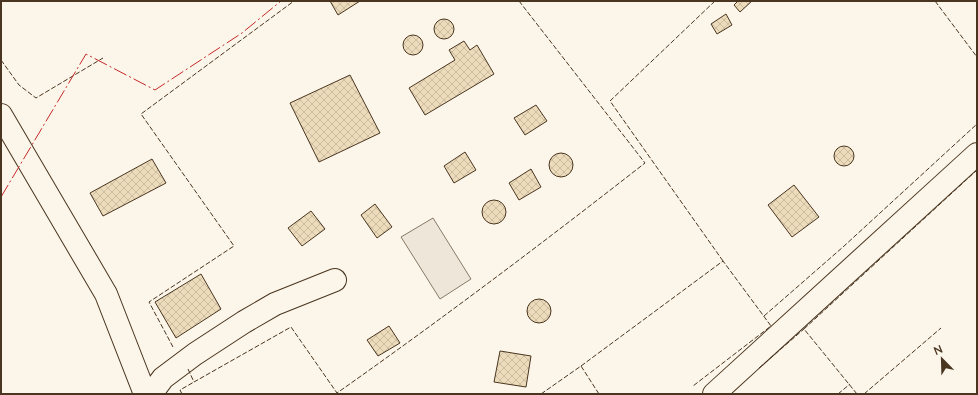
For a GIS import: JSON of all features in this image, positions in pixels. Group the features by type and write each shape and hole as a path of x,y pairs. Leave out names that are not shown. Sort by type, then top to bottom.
{"street":[{"path":"1,115 106,294 145,394"},
{"path":"714,394 977,154"},
{"path":"151,394 163,378 195,354 244,322 275,304 336,280"}],"shaded area":[{"path":"433,218 471,279 440,299 401,237"}],"building":[{"path":"330,1 360,1 338,15"},
{"path":"738,1 752,1 740,12 734,5"},
{"path":"726,14 732,25 717,34 711,24"},
{"path":"444,19 451,22 454,29 451,36 444,39 437,36 434,29 437,22"},
{"path":"413,35 420,38 423,45 420,52 413,55 406,52 403,45 406,38"},
{"path":"464,41 470,50 477,45 494,74 425,115 409,88 455,60 449,50"},
{"path":"350,75 380,133 319,162 290,103"},
{"path":"536,105 547,121 525,135 514,118"},
{"path":"844,146 851,149 854,156 851,163 844,166 837,163 834,156 837,149"},
{"path":"465,152 476,170 454,183 444,166"},
{"path":"561,153 570,156 573,165 570,174 561,177 552,174 549,165 552,156"},
{"path":"152,159 166,183 103,216 90,193"},
{"path":"531,169 541,187 519,200 509,183"},
{"path":"794,185 819,217 792,237 768,205"},
{"path":"494,200 503,203 506,212 503,221 494,224 485,221 482,212 485,203"},
{"path":"375,204 392,227 377,238 361,215"},
{"path":"311,211 325,229 302,246 288,228"},
{"path":"201,274 221,309 176,338 155,302"},
{"path":"539,299 548,302 551,311 548,320 539,323 530,320 527,311 530,302"},
{"path":"389,326 400,343 378,356 367,340"},
{"path":"500,351 531,356 526,387 494,382"}],"fence":[{"path":"173,347 149,302 234,246 141,114 294,1"},
{"path":"188,369 194,382 291,327 337,393 492,280 645,163 519,1"},
{"path":"715,1 610,101 723,261"},
{"path":"935,1 977,57"},
{"path":"1,60 19,85 36,98 103,58"},
{"path":"764,316 843,247 977,124"},
{"path":"857,394 804,329 977,170"},
{"path":"581,366 723,261 771,326 693,386"},
{"path":"864,394 941,328"},
{"path":"759,368 804,329"},
{"path":"541,394 581,366 599,394"},
{"path":"182,394 180,390 194,382"},
{"path":"838,394 850,384"}],"power":[{"path":"1,197 86,54 155,90 242,33 281,1"}]}
